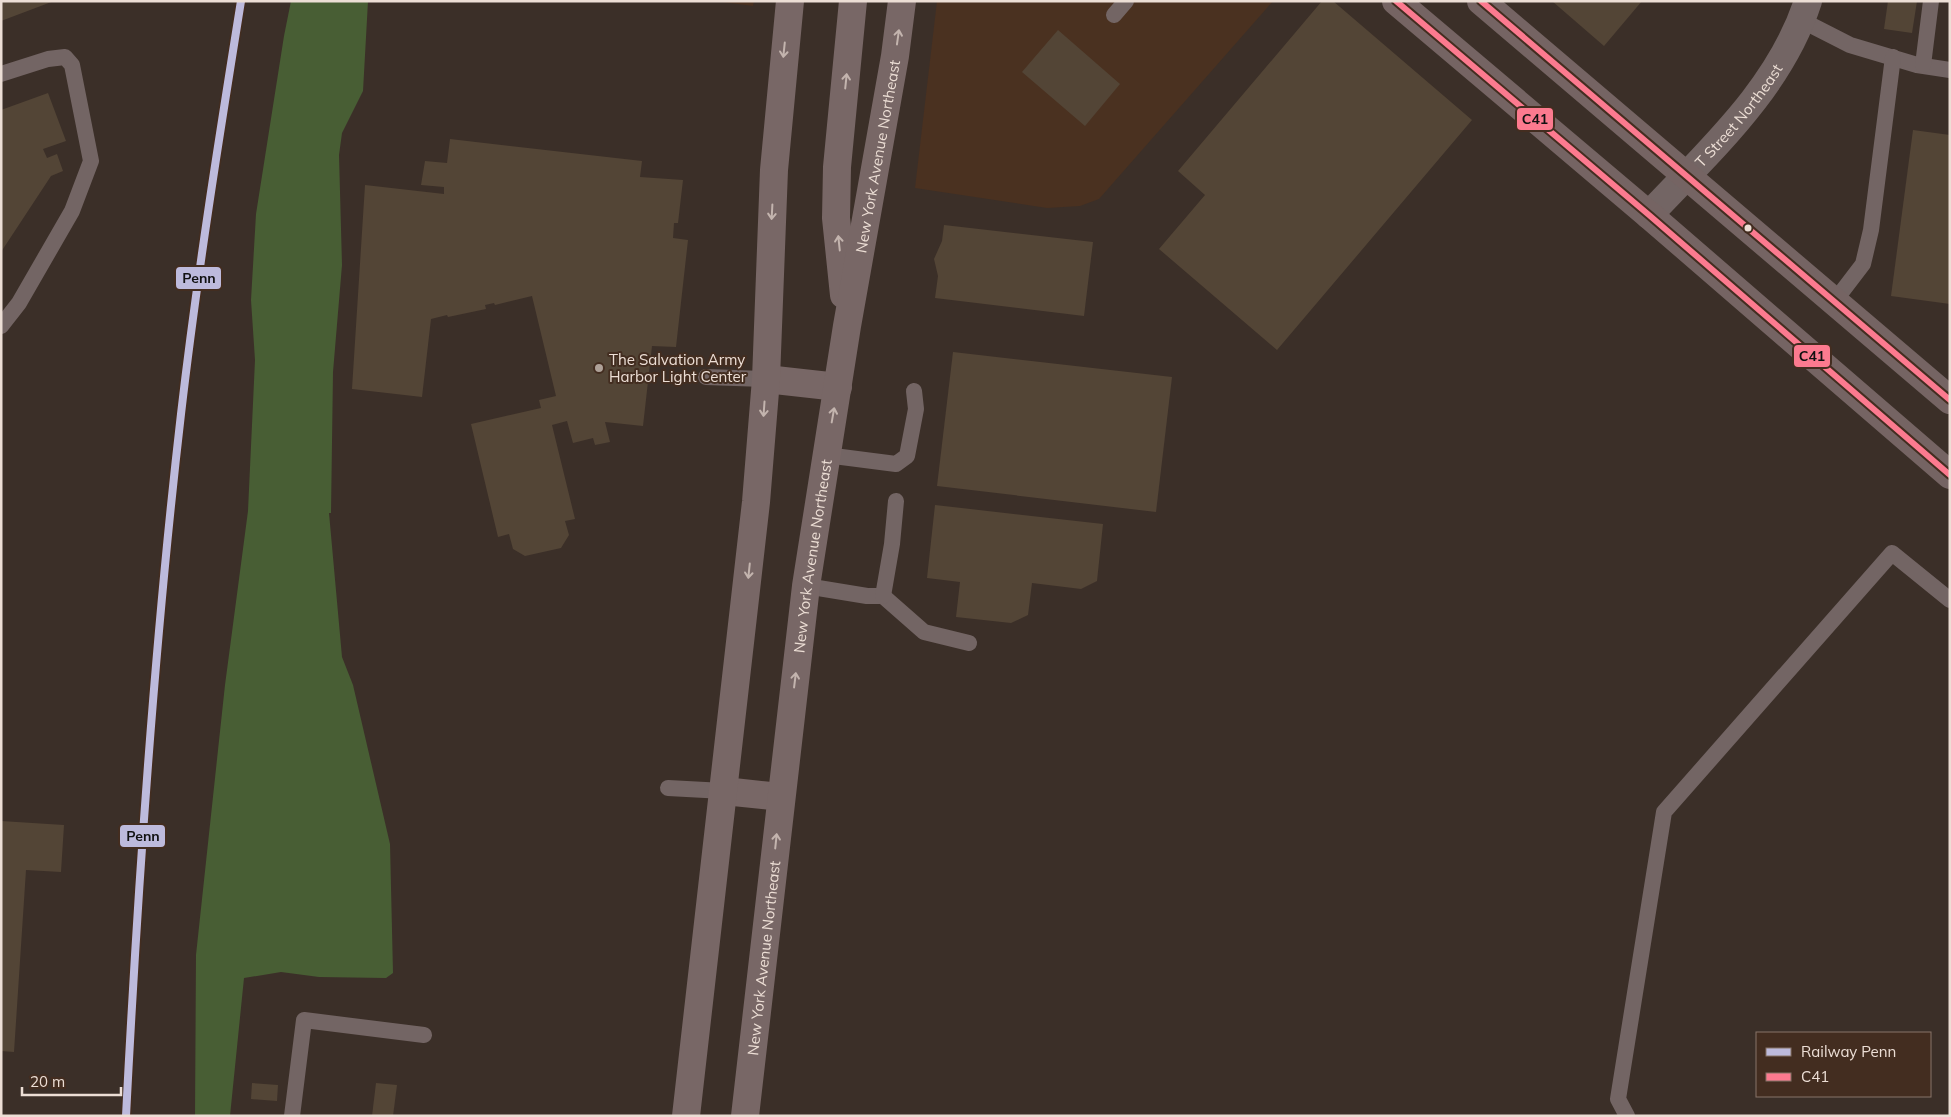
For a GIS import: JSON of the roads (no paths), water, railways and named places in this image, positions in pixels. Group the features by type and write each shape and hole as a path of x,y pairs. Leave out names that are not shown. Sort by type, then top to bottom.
{"highway":[{"path":"686,1116 756,502 766,379 774,170 783,54 790,1"},
{"path":"847,326 836,218 837,168 853,1"},
{"name":"New York Avenue Northeast","path":"745,1116 806,586 847,326 893,66 902,1"},
{"path":"766,379 838,387"},
{"path":"724,791 781,797"}],"main road":[{"path":"1396,1 1649,215 1949,474"},
{"path":"1482,1 1950,400"}],"street":[{"name":"T Street Northeast","path":"1649,215 1718,143 1759,94 1779,63 1805,11"}],"lane":[{"path":"1114,15 1126,1"},
{"path":"1922,65 1931,1"},
{"path":"1805,11 1850,45 1922,65 1950,70"},
{"path":"1,74 48,59 65,57 72,65 91,161 72,211 19,303 1,326"},
{"path":"1834,302 1863,264 1871,230 1893,57"},
{"path":"706,377 766,379"},
{"path":"826,455 896,464 907,456 916,409 914,391"},
{"path":"883,596 892,544 896,501"},
{"path":"1627,1116 1618,1099 1664,812 1892,553 1950,600"},
{"path":"806,586 867,596 883,596 924,632 969,643"},
{"path":"668,788 724,791"},
{"path":"292,1116 304,1020 424,1035"}],"rail line":[{"name":"Penn","path":"126,1116 148,764 171,501 201,259 241,1"}],"place":[{"name":"The Salvation Army Harbor Light Center","path":"599,368"}]}
